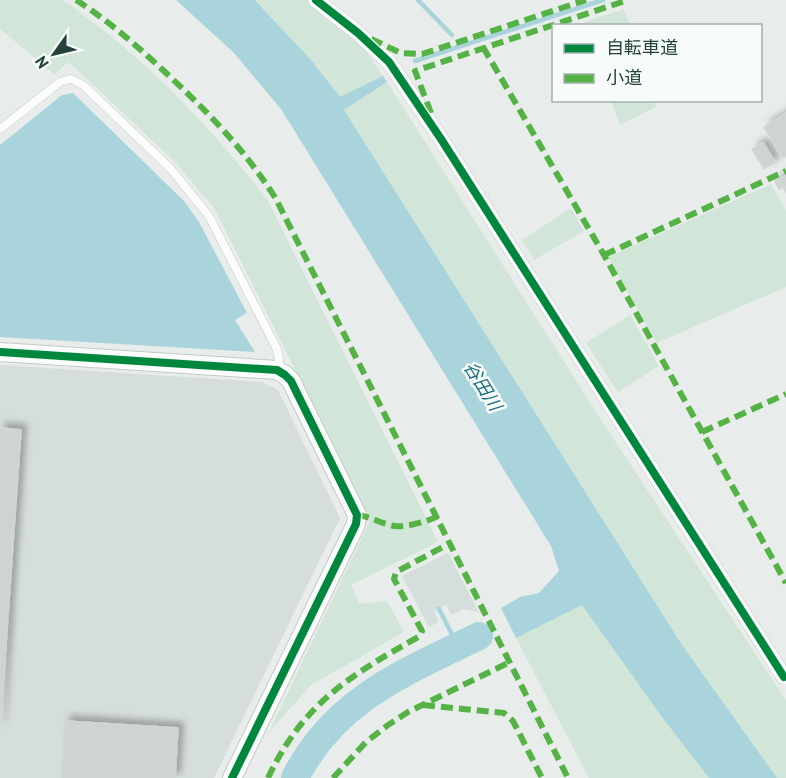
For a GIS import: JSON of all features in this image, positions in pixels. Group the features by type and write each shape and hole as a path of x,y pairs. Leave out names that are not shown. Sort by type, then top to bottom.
{"street":[{"path":"315,0 358,33 389,62 441,139 785,679"},
{"path":"0,352 277,370 291,381 357,515 356,524 232,778"}],"lane":[{"path":"0,129 60,82 71,79 83,85 170,168 208,216 277,349 279,360 277,370"}],"shaded area":[{"path":"0,365 262,382 278,390 340,518 214,778 0,778"},
{"path":"448,553 479,612 463,609 451,615 446,605 434,612 439,622 429,627 402,576"}],"green space":[{"path":"0,0 60,0 72,6 115,39 162,81 248,175 267,199 438,542 351,585 360,604 387,601 404,632 311,685 269,732 369,523 368,516 214,208 174,161 69,62 54,74 0,29"},
{"path":"256,0 311,0 355,35 383,76 340,98 311,60"},
{"path":"624,9 630,24 585,24 584,22"},
{"path":"387,82 601,420 786,700 786,778 777,778 682,645 344,110"},
{"path":"611,102 654,102 656,107 620,125"},
{"path":"771,184 786,210 786,287 657,343 608,257"},
{"path":"571,208 584,231 534,260 522,240"},
{"path":"630,315 659,366 618,392 586,343"},
{"path":"582,605 709,778 589,778 516,638"}],"water":[{"name":"谷田川","path":"176,0 255,0 311,60 340,97 383,76 387,82 344,110 682,645 777,778 709,778 582,605 516,638 501,608 520,597 539,593 559,571 551,546 281,109 233,52"},
{"path":"73,93 184,201 199,222 247,313 235,320 255,352 0,337 0,145 62,95"}],"building":[{"path":"786,113 786,156 783,158 764,127"},
{"path":"763,143 775,162 764,169 752,149"},
{"path":"786,176 786,192 783,187 779,189 775,181"},
{"path":"0,428 21,430 0,729"},
{"path":"65,721 178,728 175,778 62,778"}],"waterway":[{"path":"418,0 452,35"},
{"path":"415,61 603,0"},
{"path":"439,609 458,646"},
{"path":"295,778 311,751 351,708 398,676 479,636"}],"marked path":[{"path":"76,0 122,34 196,102 239,148 276,199 568,778"},
{"path":"371,39 401,53 422,54 586,0"},
{"path":"556,24 628,0"},
{"path":"431,113 415,71 552,25"},
{"path":"483,47 604,255 786,583"},
{"path":"604,255 786,171"},
{"path":"702,432 786,394"},
{"path":"357,515 395,526 421,523 438,516"},
{"path":"268,778 282,752 313,710 351,678 420,636 422,631 394,579 396,572 452,544"},
{"path":"333,778 366,742 388,725 408,712 510,662"},
{"path":"423,705 504,713 513,721 542,778"}],"cycle path":[{"path":"316,0 358,33 389,62 441,139 784,677"},
{"path":"0,352 277,370 291,381 357,515 356,524 232,778"}]}
